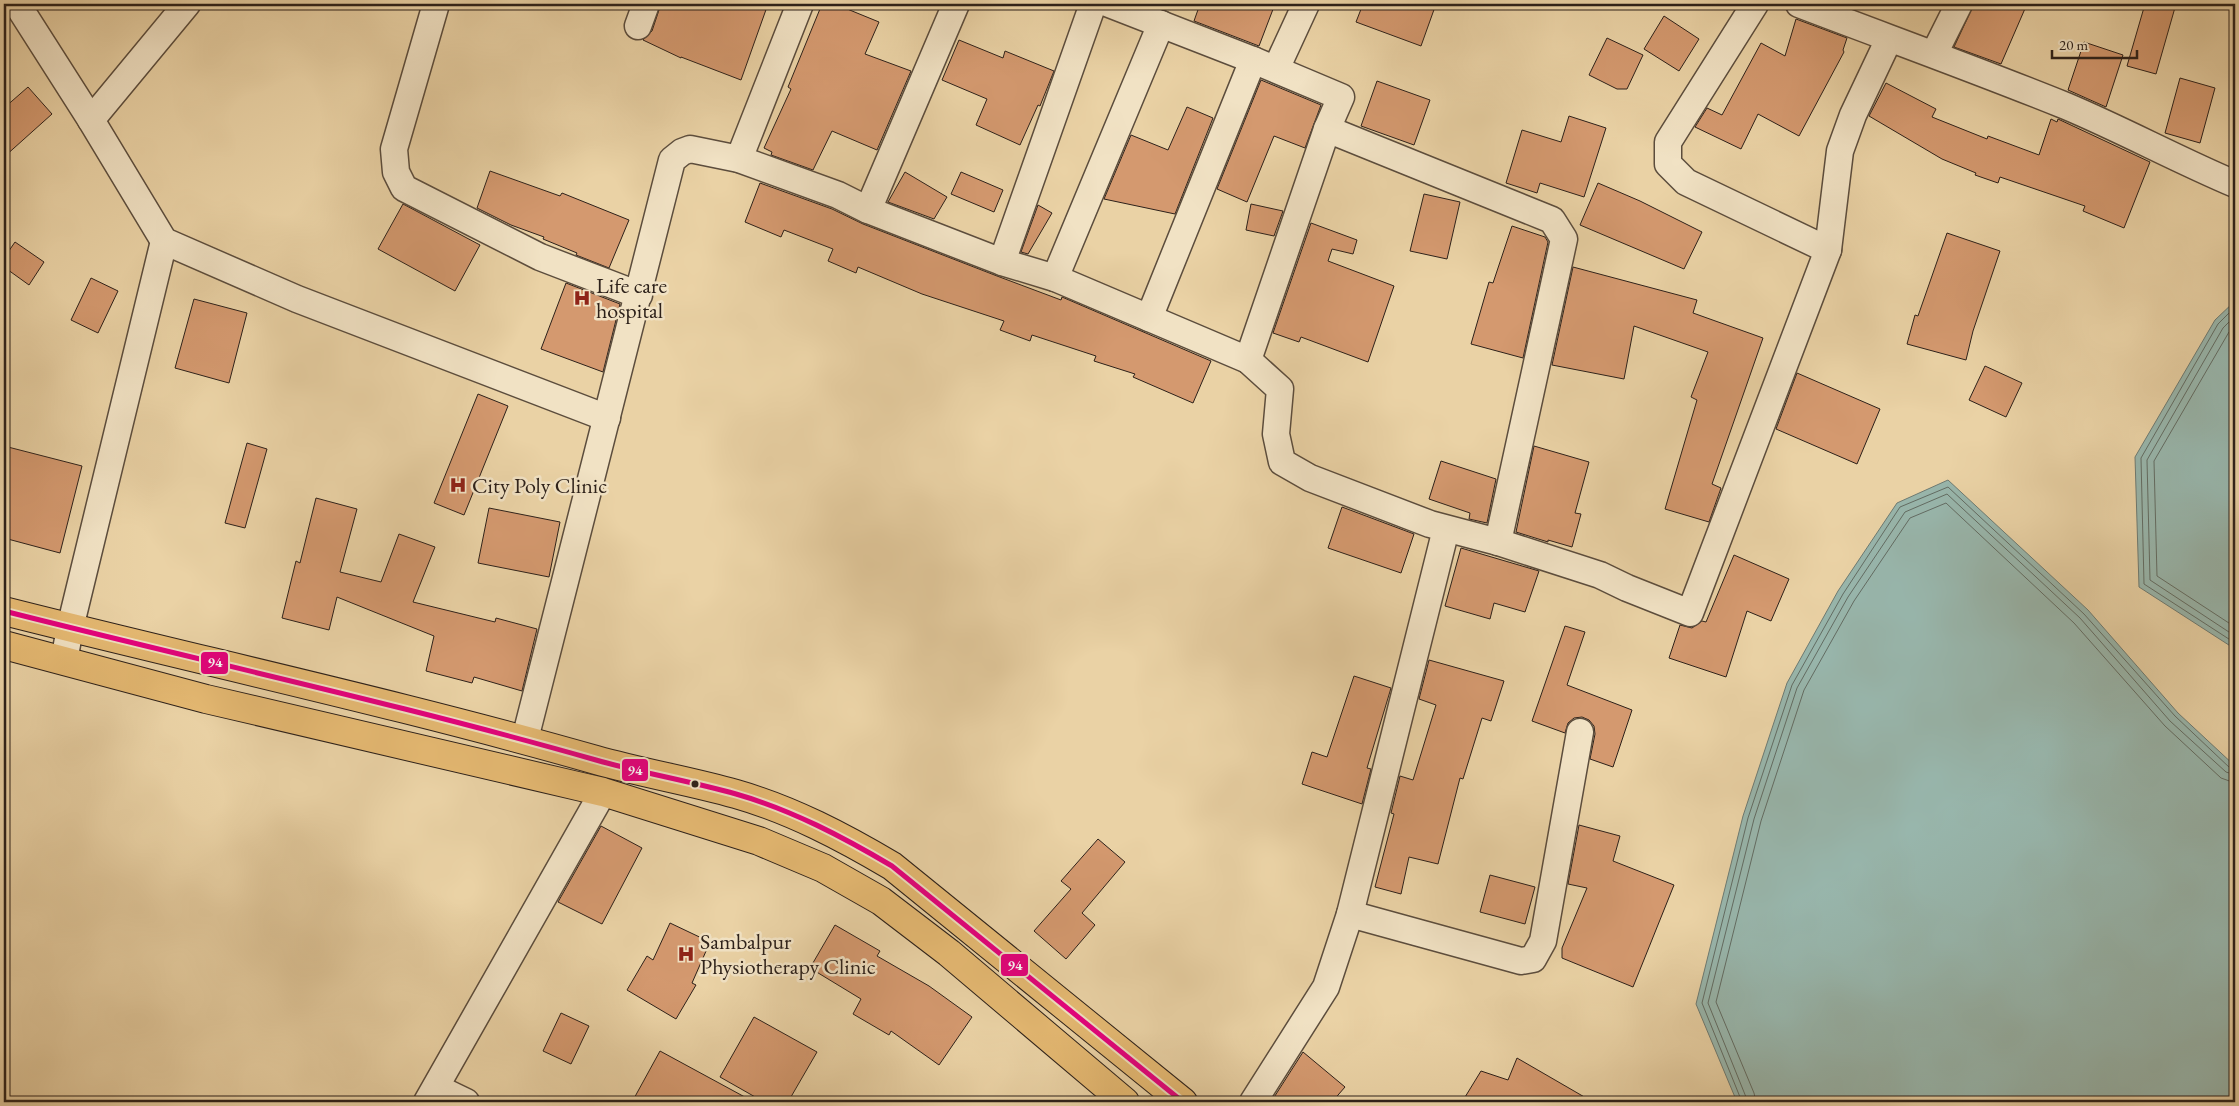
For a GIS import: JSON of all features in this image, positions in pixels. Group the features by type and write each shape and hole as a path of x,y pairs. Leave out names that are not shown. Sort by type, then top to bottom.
{"main road":[{"path":"4,611 524,739 618,766 738,794 798,816 844,838 892,866 1183,1102"},
{"path":"4,645 206,699 603,792 759,841 823,868 881,901 949,953 1125,1102"}],"street":[{"path":"18,4 164,241 297,299 607,418"},
{"path":"91,120 186,4"},
{"path":"436,4 394,149 396,172 404,188 540,257 639,295"},
{"path":"740,159 800,4"},
{"path":"868,210 956,4"},
{"path":"1002,262 1093,4"},
{"path":"1109,4 1265,64 1341,97 1327,129 1248,360"},
{"path":"1150,318 1265,64 1306,4"},
{"path":"1755,4 1668,142 1668,164 1686,182 1828,250"},
{"path":"1799,4 1889,39 1934,54 2068,107 2235,184"},
{"path":"1934,54 1959,4"},
{"path":"1055,278 1161,24"},
{"path":"524,739 672,160 682,152 690,149 740,159 838,195 868,210 1002,262 1055,278 1248,360 1280,389 1276,434 1282,462 1310,478 1446,529 1498,542 1600,575 1690,613 1828,250 1840,151 1853,115 1889,39"},
{"path":"1327,129 1552,220 1564,239 1498,542"},
{"path":"64,661 70,628 164,241"},
{"path":"1252,1102 1326,987 1350,914 1446,529"},
{"path":"1350,914 1520,961 1533,959 1543,941 1580,732"},
{"path":"466,1102 432,1095 603,792"}],"water":[{"path":"2235,301 2235,649 2139,587 2135,457 2215,320"},
{"path":"1948,480 2088,610 2178,713 2235,766 2235,1102 1737,1102 1696,1004 1743,816 1787,683 1838,591 1897,503"}],"building":[{"path":"661,4 768,4 741,80 681,58 643,40 652,31"},
{"path":"822,4 835,4 879,22 865,54 911,71 877,150 832,131 813,170 771,155 772,152 764,148 791,89 788,87"},
{"path":"1200,4 1275,4 1259,46 1194,21"},
{"path":"1363,4 1436,4 1421,46 1356,22"},
{"path":"1974,4 2027,4 2001,64 1954,47"},
{"path":"2145,4 2176,4 2156,74 2127,66"},
{"path":"1664,16 1699,39 1679,71 1644,49"},
{"path":"1796,19 1847,38 1844,52 1799,136 1758,114 1741,149 1695,127 1707,108 1722,115 1761,43 1785,56"},
{"path":"1607,38 1643,55 1627,89 1617,89 1589,75"},
{"path":"959,40 1003,58 1005,51 1054,71 1040,106 1038,105 1020,145 976,125 987,99 942,80"},
{"path":"2084,42 2123,55 2106,107 2068,90"},
{"path":"2180,78 2215,88 2200,143 2165,133"},
{"path":"1261,80 1321,105 1305,148 1274,136 1247,202 1217,189"},
{"path":"1377,81 1430,100 1414,145 1361,126"},
{"path":"1886,83 1936,109 1932,117 1987,139 1988,136 2039,155 2051,119 2057,122 2058,119 2150,162 2124,228 2083,211 2085,206 2000,177 1998,183 1975,175 1976,173 1942,159 1869,116"},
{"path":"28,87 52,114 4,157 4,108"},
{"path":"1187,107 1213,118 1175,214 1104,199 1131,135 1168,150"},
{"path":"1569,116 1606,128 1584,197 1540,183 1537,193 1506,183 1522,130 1561,142"},
{"path":"490,171 560,196 562,193 629,220 609,268 576,255 577,253 543,239 544,237 511,225 477,208"},
{"path":"905,172 947,197 934,219 888,202"},
{"path":"961,172 1003,190 994,212 951,194"},
{"path":"760,183 832,209 863,224 997,276 1061,300 1062,297 1211,361 1193,403 1133,377 1135,374 1094,361 1096,356 1032,335 1030,341 1000,330 1004,321 922,294 858,267 856,273 828,261 833,249 784,230 781,237 745,222"},
{"path":"1598,183 1640,201 1702,232 1684,269 1580,225"},
{"path":"1424,194 1460,202 1447,259 1410,251"},
{"path":"403,204 480,245 455,291 378,249"},
{"path":"1251,204 1283,211 1274,236 1246,230"},
{"path":"1038,205 1052,213 1028,254 1021,252"},
{"path":"1311,223 1357,240 1353,254 1332,249 1328,261 1394,286 1368,362 1301,337 1299,342 1273,333"},
{"path":"1512,226 1545,237 1548,242 1523,358 1471,344 1489,282 1493,283"},
{"path":"1947,233 2000,251 1973,331 1966,360 1907,344 1915,315 1918,316"},
{"path":"15,242 44,262 29,285 4,267 4,258"},
{"path":"1573,267 1697,300 1693,313 1763,338 1712,484 1721,488 1709,522 1665,509 1697,400 1691,397 1708,352 1634,326 1624,379 1552,365"},
{"path":"91,278 118,291 98,333 71,320"},
{"path":"566,283 620,304 603,372 541,349"},
{"path":"194,299 247,313 229,383 175,368"},
{"path":"1985,366 2022,383 2006,417 1969,400"},
{"path":"1797,373 1880,409 1857,464 1776,429"},
{"path":"478,394 508,406 464,515 434,503"},
{"path":"247,443 267,449 245,528 225,523"},
{"path":"1534,446 1589,462 1575,513 1581,514 1572,547 1516,532"},
{"path":"8,447 82,466 60,553 4,538 4,464"},
{"path":"1441,461 1496,479 1487,523 1469,519 1470,513 1429,499"},
{"path":"316,498 357,509 340,572 381,582 399,534 435,547 413,602 495,622 496,618 537,629 522,691 474,677 472,683 426,671 434,636 337,597 329,630 282,618 296,561 300,563"},
{"path":"1342,507 1414,534 1401,573 1328,548"},
{"path":"489,508 560,522 549,577 478,563"},
{"path":"1461,548 1539,571 1525,612 1494,603 1490,619 1445,606"},
{"path":"1734,555 1789,579 1771,621 1747,611 1726,677 1669,658 1680,625 1692,628 1702,621 1706,622"},
{"path":"1565,626 1585,632 1567,685 1632,710 1613,767 1590,759 1595,734 1594,726 1589,720 1582,717 1574,718 1568,723 1565,733 1532,721"},
{"path":"1429,660 1504,681 1491,721 1482,718 1463,779 1460,778 1438,864 1409,857 1401,894 1375,887 1394,814 1391,813 1400,776 1413,780 1436,705 1419,699"},
{"path":"1354,676 1391,688 1367,768 1371,769 1362,804 1302,784 1312,752 1327,757"},
{"path":"1579,825 1620,836 1613,861 1674,885 1633,987 1562,958 1562,948 1587,888 1568,884"},
{"path":"601,826 642,848 602,924 558,902"},
{"path":"1098,839 1125,862 1082,913 1095,925 1066,959 1034,931 1071,889 1061,881"},
{"path":"1490,875 1535,887 1525,924 1480,912"},
{"path":"670,923 710,942 692,983 696,985 676,1019 627,990 647,956 653,960"},
{"path":"835,925 880,951 877,956 929,986 972,1017 939,1065 891,1031 889,1035 853,1014 861,999 810,968"},
{"path":"561,1013 589,1026 571,1064 543,1051"},
{"path":"754,1017 817,1052 788,1102 764,1102 720,1077"},
{"path":"660,1051 754,1102 632,1102"},
{"path":"1303,1052 1345,1087 1332,1102 1271,1102"},
{"path":"1517,1058 1593,1102 1462,1102 1481,1071 1508,1080"}],"transit line":[{"name":"94","path":"4,611 374,701 613,765 719,789 757,800 797,816 892,866 1183,1102"}],"place":[{"name":"Life care hospital","path":"582,298"},
{"name":"City Poly Clinic","path":"458,485"},
{"name":"Sambalpur Physiotherapy Clinic","path":"686,954"}]}
